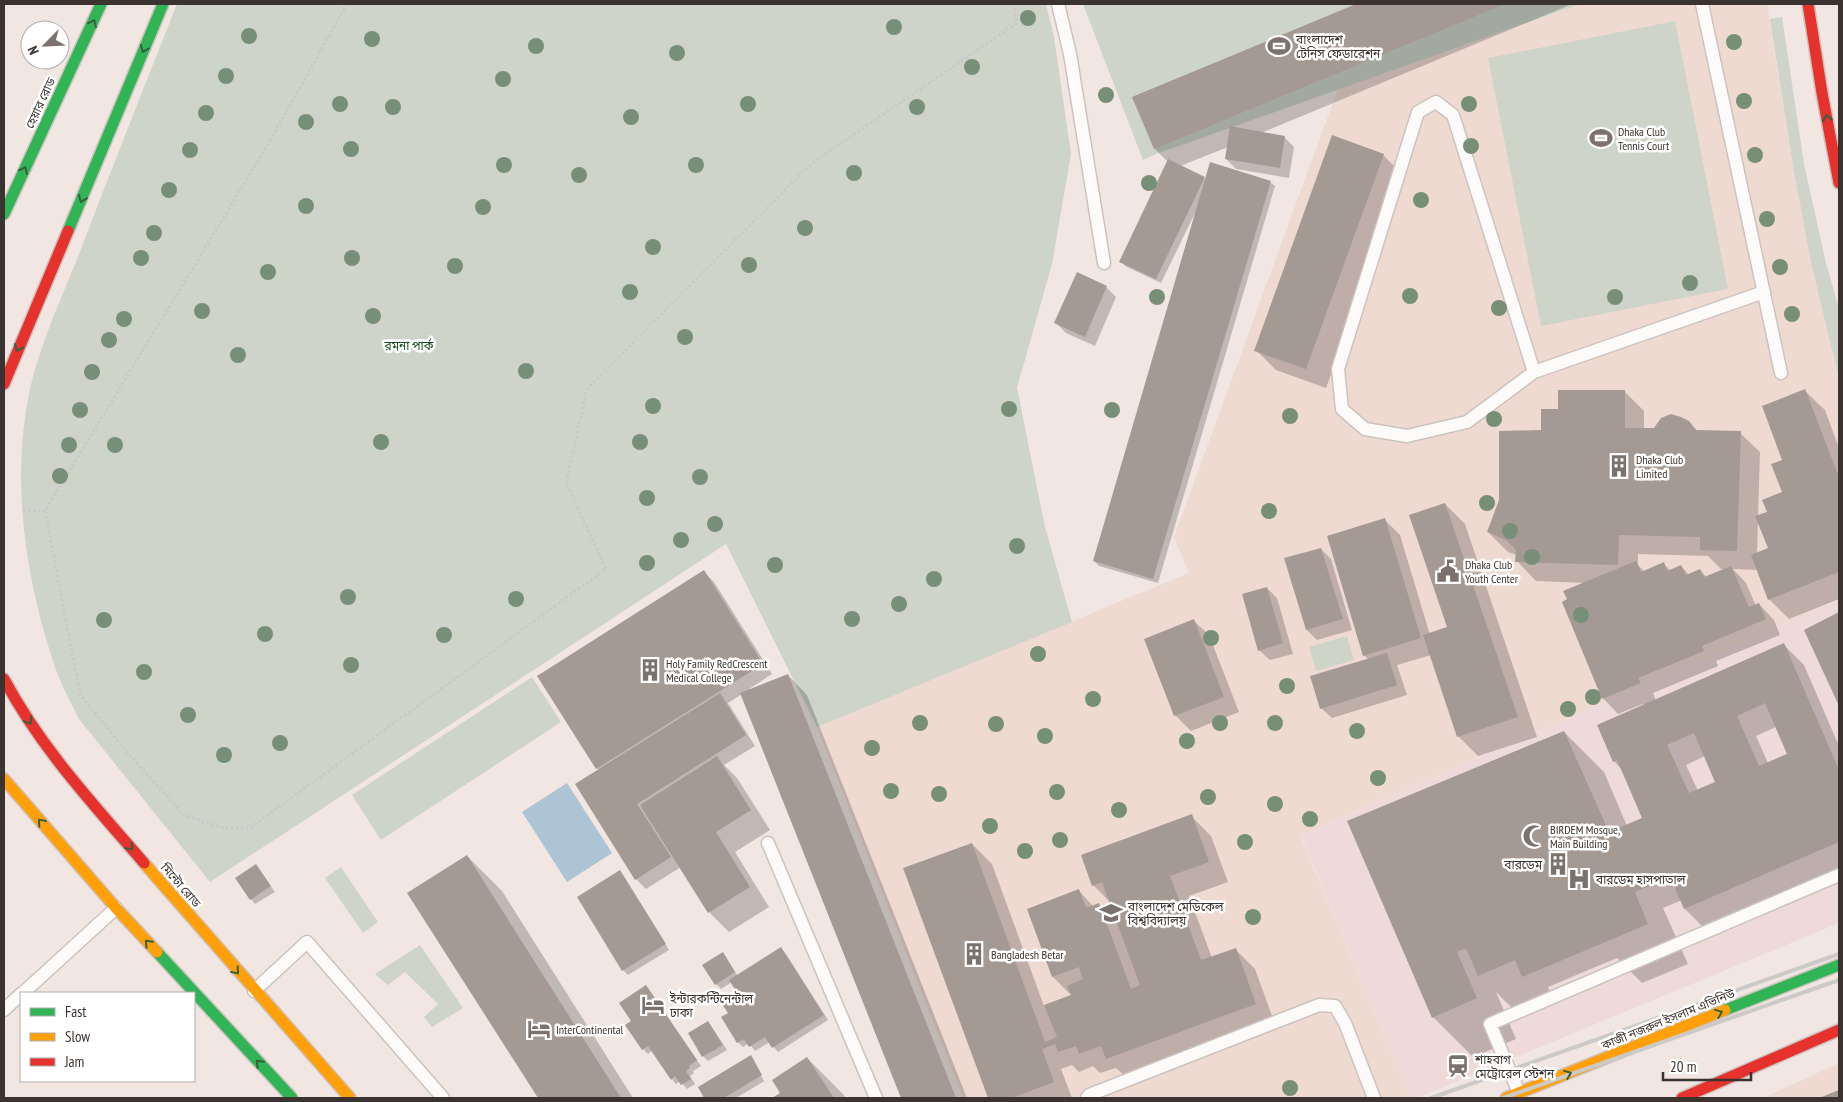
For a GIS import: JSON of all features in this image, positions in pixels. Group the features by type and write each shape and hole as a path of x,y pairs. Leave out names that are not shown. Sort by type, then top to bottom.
{"main road":[{"name":"হেয়ার রোড","path":"4,214 101,4"},
{"path":"4,384 163,4"},
{"path":"1808,4 1839,183"},
{"name":"মিন্টো রোড","path":"4,679 11,694 56,761 254,991 350,1098"},
{"path":"4,779 116,908 194,992"},
{"name":"কাজী নজরুল ইসলাম এভিনিউ","path":"1506,1098 1839,965"},
{"path":"195,993 292,1098"},
{"path":"1682,1098 1839,1030"}],"lane":[{"path":"1058,4 1070,54 1104,264"},
{"path":"1702,4 1781,373"},
{"path":"1534,372 1453,115 1436,102 1418,112 1338,369 1342,408 1365,429 1407,436 1466,422 1534,372 1764,292"},
{"path":"768,843 876,1098"},
{"path":"1519,1094 1490,1024 1839,875"},
{"path":"24,992 116,908"},
{"path":"254,991 307,942 443,1098"},
{"path":"4,1010 20,996"},
{"path":"1087,1098 1089,1095 1319,1005 1335,1006 1345,1024 1374,1098"}],"path":[{"path":"348,4 262,152 45,511 80,694 127,752 184,815 222,828 250,828 606,569 566,484 587,389 812,163 1017,23 1013,4"},
{"path":"23,510 45,511"}],"shaded area":[{"path":"1580,4 1767,4 1811,263 1839,379 1839,600 1300,836 1411,1098 963,1098 817,727 1189,573 1174,537 1338,89"},
{"name":"বারডেম হাসপাতাল","path":"1839,600 1839,923 1417,1098 1411,1098 1301,836"},
{"path":"1839,1063 1839,1098 1763,1098"}],"green space":[{"name":"রমনা পার্ক","path":"177,4 1046,4 1054,37 1071,154 1052,264 1017,388 1045,527 1072,622 817,727 726,544 210,882 79,719 58,676 44,631 30,569 22,505 22,442 26,411 35,370 48,331"},
{"name":"বাংলাদেশ টেনিস ফেডারেশন","path":"1083,4 1580,4 1143,160"},
{"path":"1782,17 1804,164 1825,259 1839,309 1839,379 1811,263 1793,166 1770,19"},
{"name":"Dhaka Club Tennis Court","path":"1675,21 1728,289 1541,326 1488,58"},
{"path":"1347,636 1354,660 1316,671 1309,647"},
{"path":"532,677 561,722 381,840 352,795"},
{"path":"341,867 378,922 363,933 325,878"},
{"path":"420,945 463,1008 432,1027 424,1017 438,1004 405,972 388,985 375,974"}],"water":[{"path":"567,783 612,853 567,882 522,812"}],"building":[{"path":"1356,4 1505,4 1154,149 1132,97"},
{"path":"1230,126 1285,136 1280,168 1225,159"},
{"path":"1332,135 1384,154 1306,369 1254,351"},
{"path":"1168,159 1205,177 1156,279 1119,262"},
{"path":"1210,162 1271,181 1153,579 1093,561"},
{"path":"1077,272 1107,286 1085,337 1054,323"},
{"path":"1805,389 1839,477 1839,572 1768,600 1751,555 1768,548 1755,516 1767,512 1762,500 1782,492 1771,464 1782,460 1762,406"},
{"name":"Dhaka Club Limited","path":"1558,390 1625,390 1625,428 1654,428 1661,418 1671,414 1689,421 1696,430 1741,431 1737,551 1700,550 1700,537 1619,535 1618,565 1515,562 1516,550 1506,540 1487,532 1499,500 1499,431 1541,430 1541,409 1558,409"},
{"name":"Dhaka Club Youth Center","path":"1445,503 1518,717 1457,737 1423,635 1447,627 1409,515"},
{"path":"1385,518 1421,638 1363,656 1327,536"},
{"path":"1321,548 1343,619 1306,630 1284,558"},
{"path":"1636,561 1641,572 1664,562 1667,571 1681,565 1686,575 1700,569 1704,577 1731,566 1749,607 1759,603 1766,619 1702,646 1704,651 1638,678 1641,683 1602,699 1562,602 1567,599 1563,591"},
{"name":"Holy Family RedCrescent Medical College","path":"704,570 763,664 596,769 537,676"},
{"path":"1267,587 1283,643 1258,651 1242,594"},
{"path":"1839,612 1839,706 1804,630"},
{"path":"1194,619 1224,697 1174,716 1144,639"},
{"path":"1784,643 1839,770 1839,842 1684,909 1670,877 1635,892 1648,924 1522,977 1515,960 1478,976 1466,948 1457,952 1477,998 1432,1018 1347,821 1564,731 1609,832 1642,818 1617,760 1613,762 1597,725","holes":["1765,703 1787,754 1759,766 1737,716","1694,733 1715,782 1689,793 1667,745"]},
{"path":"1387,653 1397,685 1320,709 1310,676"},
{"path":"788,674 956,1098 901,1098 740,693"},
{"path":"720,693 746,735 637,804 671,857 635,880 575,784"},
{"path":"717,756 751,810 716,832 750,887 708,913 640,805"},
{"name":"Bangladesh Betar","path":"1192,814 1209,862 1170,876 1201,960 1236,948 1256,1004 1106,1059 1101,1046 1079,1054 1076,1046 1058,1052 1055,1044 1042,1049 1054,1082 1011,1098 988,1098 903,868 972,843 1045,1042 1057,1037 1044,1005 1071,995 1067,986 1083,979 1079,967 1052,977 1027,909 1079,889 1086,908 1099,903 1131,989 1140,985 1102,882 1092,886 1081,855"},
{"path":"467,855 621,1098 538,1098 407,893"},
{"path":"256,864 271,886 250,900 235,878"},
{"path":"620,870 666,944 622,971 577,897"},
{"path":"781,947 824,1015 772,1048 765,1037 749,1047 744,1039 737,1043 721,1017 728,1013 722,1004 738,994 729,980"},
{"path":"723,952 735,972 715,985 702,965"},
{"path":"646,985 697,1060 686,1071 691,1079 681,1085 675,1076 671,1080 648,1046 642,1050 625,1025 631,1021 619,1003"},
{"path":"708,1021 723,1045 702,1057 688,1033"},
{"path":"751,1055 762,1075 724,1098 704,1098 698,1087"},
{"path":"807,1057 834,1098 772,1098 780,1093 772,1080"},
{"path":"1839,1090 1839,1098 1819,1098"}],"railway":[{"path":"1431,1098 1839,954"},
{"path":"1503,1098 1839,980"}],"traffic: fast":[{"path":"4,214 101,4"},
{"path":"68,231 163,4"},
{"path":"157,952 194,992"},
{"path":"1725,1010 1839,965"},
{"path":"195,993 292,1098"}],"traffic: slow":[{"path":"4,779 116,908 157,952"},
{"path":"144,863 350,1098"},
{"path":"1506,1098 1725,1010"}],"traffic: jam":[{"path":"1808,4 1839,183"},
{"path":"4,384 68,231"},
{"path":"4,679 34,729 51,752 144,863"},
{"path":"1682,1098 1839,1030"}],"place":[{"name":"বাংলাদেশ টেনিস ফেডারেশন","path":"1279,46"},
{"name":"Dhaka Club Tennis Court","path":"1601,138"},
{"name":"Dhaka Club Limited","path":"1619,466"},
{"name":"Dhaka Club Youth Center","path":"1448,571"},
{"name":"Holy Family RedCrescent Medical College","path":"650,670"},
{"name":"BIRDEM Mosque, Main Building","path":"1534,836"},
{"name":"বারডেম","path":"1558,864"},
{"name":"বারডেম হাসপাতাল","path":"1579,879"},
{"name":"বাংলাদেশ মেডিকেল বিশ্ববিদ্যালয়","path":"1111,913"},
{"name":"Bangladesh Betar","path":"974,954"},
{"name":"ইন্টারকন্টিনেন্টাল ঢাকা","path":"653,1005"},
{"name":"InterContinental","path":"539,1029"},
{"name":"শাহবাগ মেট্রোরেল স্টেশন","path":"1458,1066"}]}
